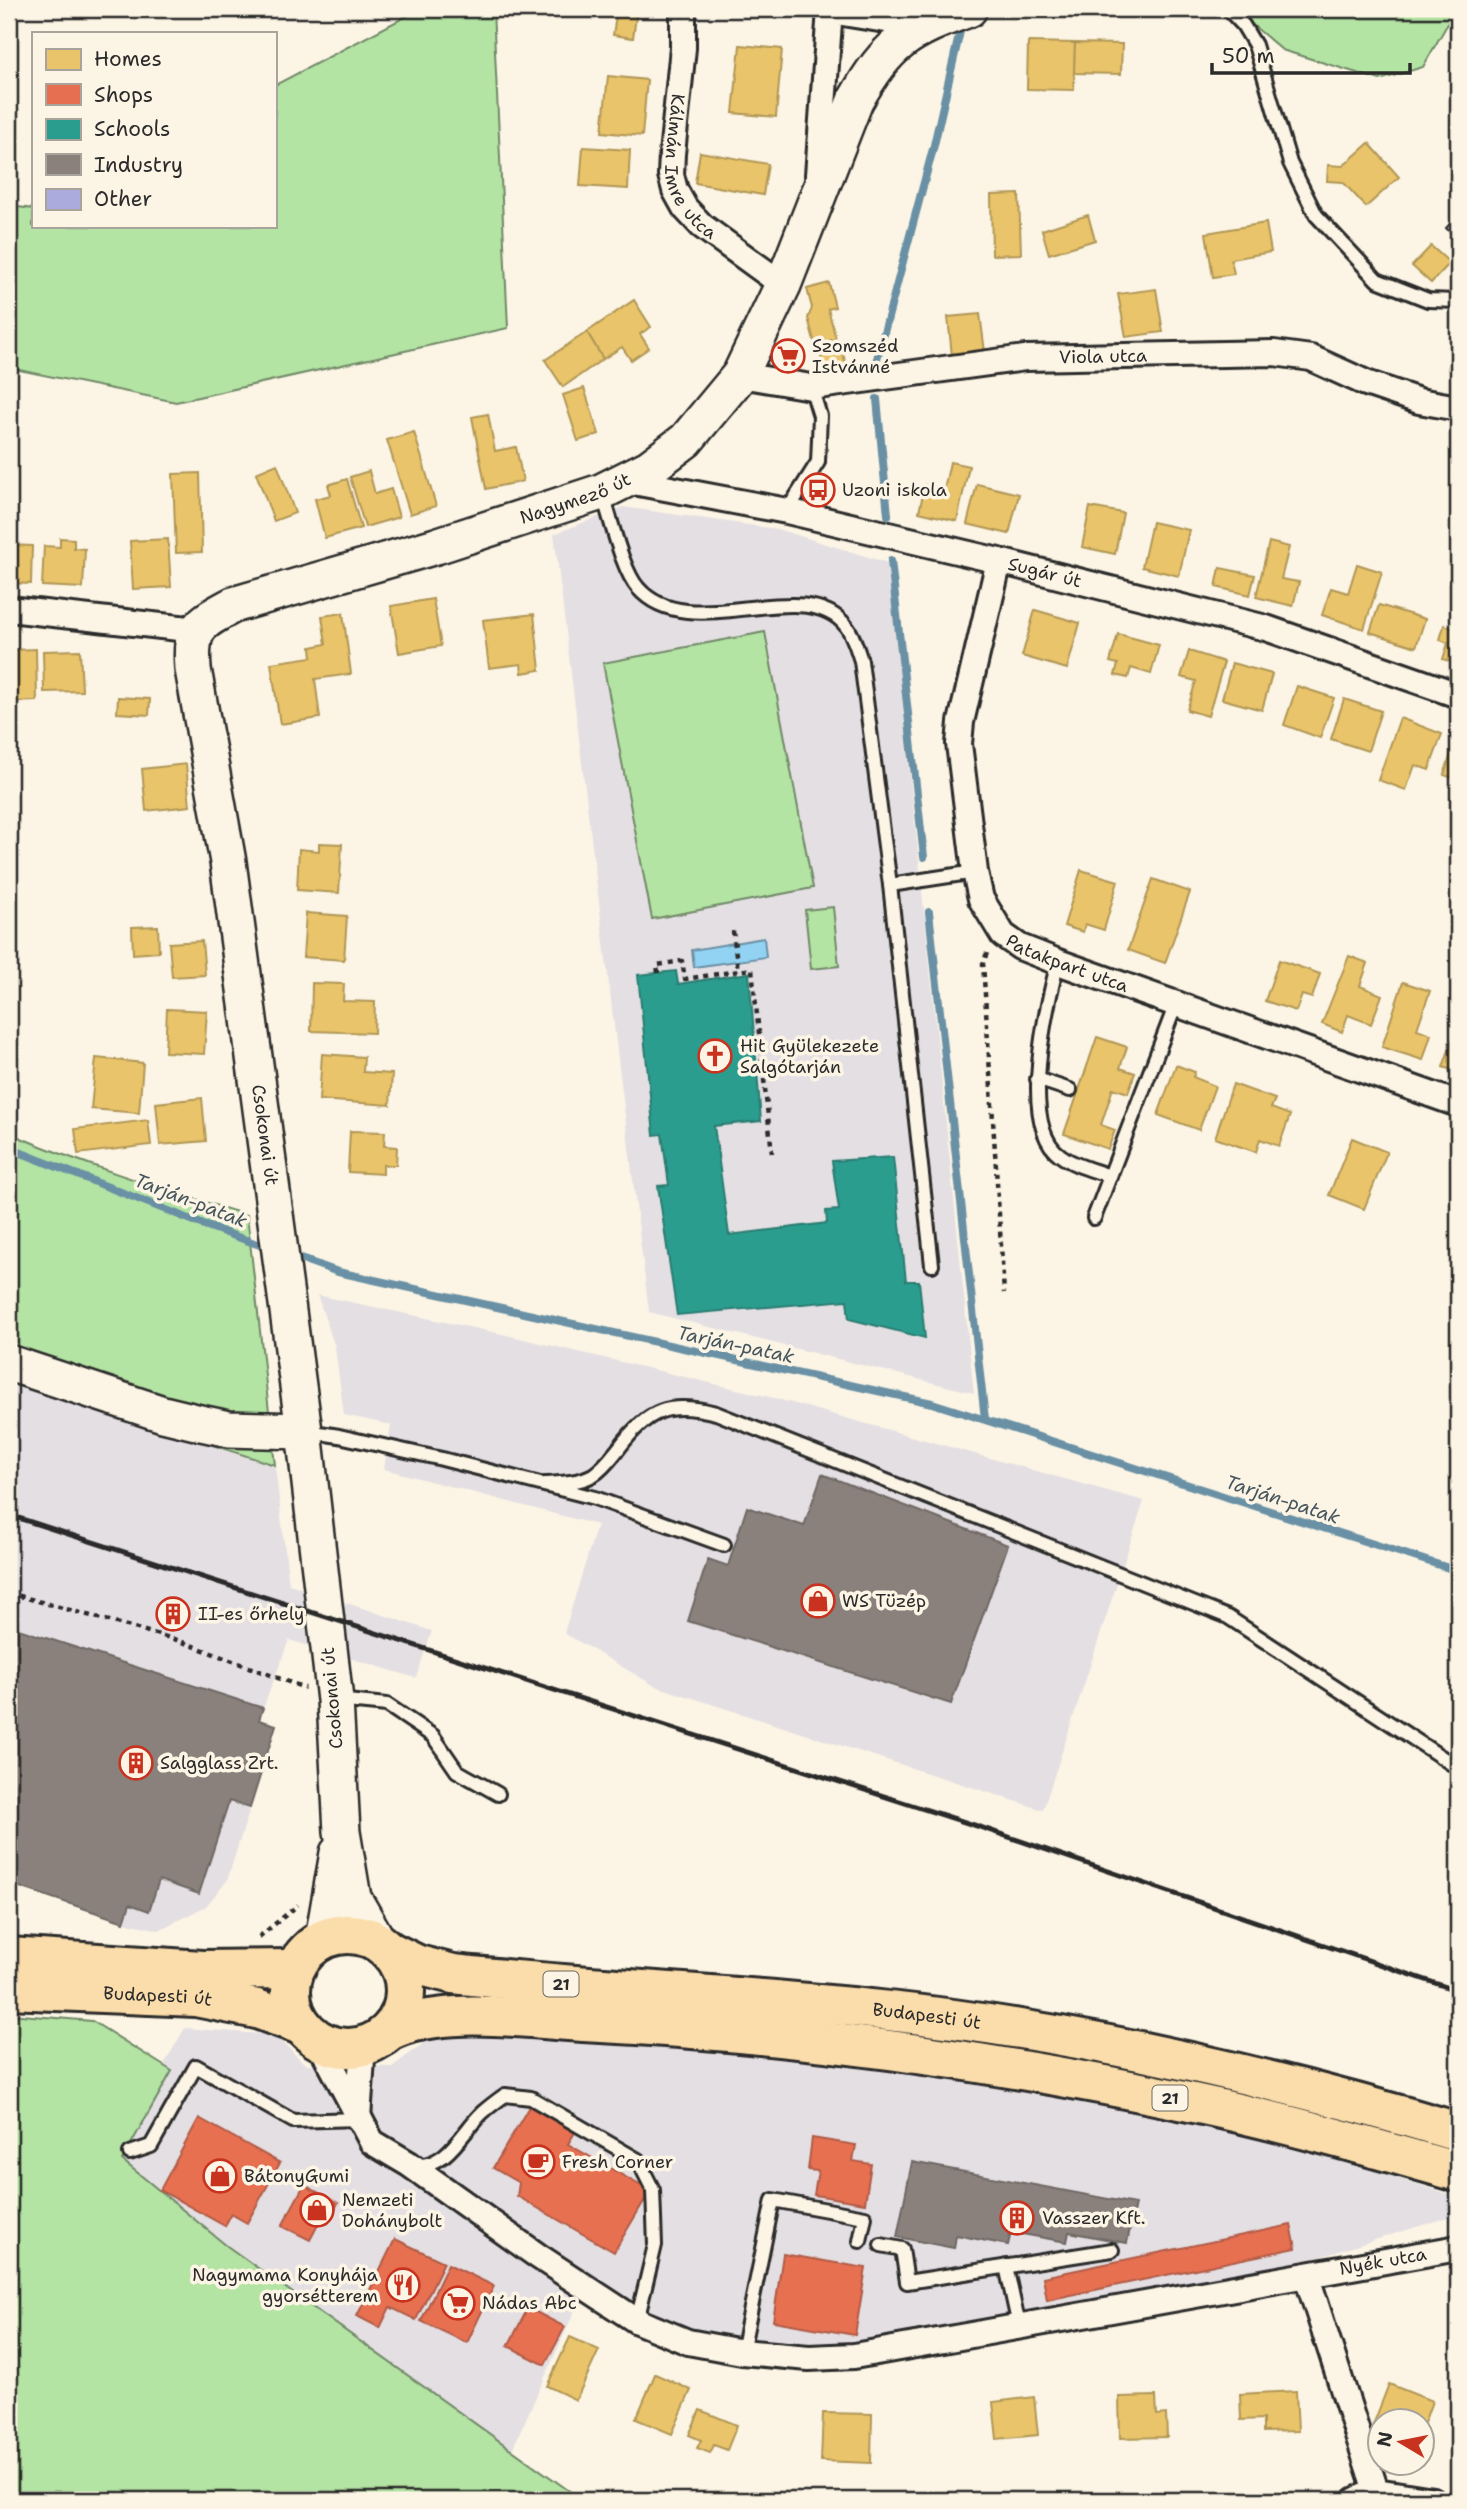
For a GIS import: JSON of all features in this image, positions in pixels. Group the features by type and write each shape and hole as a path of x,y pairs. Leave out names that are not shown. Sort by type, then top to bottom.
{"main road":[{"name":"Nagymező út","path":"197,630 211,617 233,605 436,546 612,486 649,468 686,440 740,375 783,285 855,101 869,76 885,55 923,26 969,9"},
{"name":"Csokonai út","path":"197,630 191,646 193,669 228,862 304,1431 335,1700 342,1832"},
{"path":"9,1363 163,1414 196,1422 229,1429 304,1431"},
{"path":"309,2033 295,2015 290,1992 294,1969 306,1952 323,1939 342,1832"},
{"path":"342,1832 353,1898 384,1947 397,1961 405,1985 402,2009 379,2038"},
{"name":"21","path":"323,1939 352,1934 366,1937 384,1947"},
{"name":"Budapesti út","path":"384,1947 418,1965 453,1974 869,2008 1048,2035 1208,2065 1375,2107 1458,2132"},
{"name":"Budapesti út","path":"9,1957 202,1970 294,1969"},
{"name":"Budapesti út","path":"9,1989 196,1997 257,2009 309,2033"},
{"name":"Budapesti út","path":"379,2038 405,2023 460,2016 664,2026 877,2048 1040,2073 1196,2104 1458,2172"},
{"name":"21","path":"309,2033 343,2048 379,2038"}],"street":[{"name":"Kálmán Imre utca","path":"683,9 683,48 671,175 676,190 685,208 702,226 783,285"},
{"name":"Nagymező út","path":"816,200 830,10 923,26"},
{"name":"Viola utca","path":"740,375 811,387 1025,358 1274,353 1311,358 1366,383 1419,401 1458,408"},
{"name":"Sugár út","path":"612,486 787,511 999,561 1266,628 1458,695"},
{"name":"Patakpart utca","path":"999,561 961,722 959,744 975,872 981,899 1003,934 1020,947 1058,962 1458,1104"},
{"path":"9,609 197,630"},
{"path":"309,2033 372,2142 409,2164 538,2256 637,2321 688,2342 742,2352 809,2358 855,2356 1307,2277 1366,2496 1433,2500"},
{"path":"358,2119 362,2059 379,2038"},
{"name":"Nyék utca","path":"1307,2277 1458,2248"}],"lane":[{"path":"1228,9 1243,25 1255,45 1290,163 1316,215 1377,280 1428,300 1458,301"},
{"path":"787,511 818,462 820,416 811,387"},
{"path":"612,486 629,575 638,589 654,602 693,612 806,606 821,610 845,625 852,636 861,661 890,885 932,1265"},
{"path":"890,885 975,872"},
{"path":"1058,962 1047,1001 1037,1079 1042,1123 1058,1154 1073,1163 1110,1176"},
{"path":"1094,1218 1177,1004"},
{"path":"1037,1079 1070,1090"},
{"path":"545,1484 574,1482 591,1476 605,1466 641,1421 655,1412 681,1406 716,1413 1228,1617 1458,1768"},
{"path":"304,1431 339,1436 545,1484 595,1498 724,1545"},
{"path":"335,1700 387,1705 433,1736 457,1771 498,1794"},
{"path":"130,2153 151,2146 196,2066 293,2121 358,2119"},
{"path":"409,2164 426,2166 448,2152 482,2112 505,2095 531,2098 638,2160 653,2190 655,2245 637,2321"},
{"path":"742,2352 773,2200 865,2217 860,2242"},
{"path":"881,2245 902,2249 907,2282 1112,2250"},
{"path":"1006,2266 1019,2326"}],"path":[{"path":"996,925 984,963 1003,1293"},
{"path":"733,931 738,971"},
{"path":"658,973 657,965 682,961 685,979 752,968 772,1153"},
{"path":"9,1593 177,1640 335,1700"}],"shaded area":[{"path":"623,507 777,529 888,563 974,1393 649,1312 554,534"},
{"path":"317,1295 502,1334 774,1398 1144,1501 1043,1810 655,1686 564,1633 597,1525 384,1469 391,1425 344,1415 335,1347"},
{"path":"9,1380 275,1465 289,1584 432,1631 416,1678 289,1640 259,1719 276,1725 227,1881 206,1906 159,1930 124,1922 14,1886 9,1900"},
{"path":"185,2028 275,2035 305,2064 392,2067 425,2042 457,2036 669,2048 876,2068 1065,2098 1202,2124 1357,2165 1458,2197 1458,2214 1304,2262 856,2346 805,2351 685,2329 628,2305 590,2277 512,2450 227,2246 122,2160 172,2072 163,2066"}],"green space":[{"path":"420,9 493,9 508,328 176,402 9,368 9,206 32,209 32,228 276,228 276,84"},
{"path":"1234,9 1456,9 1423,67 1380,80 1282,50"},
{"path":"765,632 813,888 652,919 603,663"},
{"path":"833,907 839,966 811,969 805,910"},
{"path":"9,1133 97,1167 247,1215 275,1465 9,1380"},
{"path":"9,2014 92,2021 172,2071 122,2160 227,2246 582,2500 9,2500"}],"water":[{"path":"764,938 766,957 694,967 692,950"}],"building: Homes":[{"path":"617,9 637,9 633,38 613,35"},
{"path":"1028,42 1075,43 1074,90 1027,89"},
{"path":"1075,43 1122,44 1121,74 1074,73"},
{"path":"740,45 782,49 776,117 733,113"},
{"path":"608,76 647,80 642,136 602,132"},
{"path":"1369,143 1399,177 1366,207 1343,182 1327,181 1328,165 1343,166"},
{"path":"583,147 630,150 628,189 580,186"},
{"path":"700,152 768,164 763,195 695,183"},
{"path":"1019,194 1021,254 992,255 991,195"},
{"path":"1088,215 1095,240 1049,254 1042,230"},
{"path":"1266,223 1271,252 1231,259 1234,274 1213,277 1206,233"},
{"path":"1431,246 1450,263 1431,283 1412,266"},
{"path":"829,283 835,307 828,309 836,339 815,344 808,318 812,308 807,289"},
{"path":"1156,289 1163,332 1126,337 1118,294"},
{"path":"634,300 651,327 640,334 649,348 631,360 622,347 603,359 587,332"},
{"path":"980,314 985,352 952,356 948,317"},
{"path":"1458,330 1458,372 1448,369"},
{"path":"587,332 603,359 563,387 545,360"},
{"path":"841,344 846,366 825,372 819,350"},
{"path":"584,388 599,434 578,441 563,395"},
{"path":"488,414 495,451 516,447 523,481 486,489 472,417"},
{"path":"414,432 436,506 410,514 387,440"},
{"path":"950,462 969,466 957,521 919,512 925,485 944,490"},
{"path":"277,464 295,513 274,521 256,473"},
{"path":"369,471 375,494 391,489 399,517 365,527 350,477"},
{"path":"200,473 202,552 176,553 173,474"},
{"path":"347,479 361,528 325,538 315,499 331,495 328,485"},
{"path":"977,484 1019,494 1009,534 967,524"},
{"path":"1090,507 1123,513 1115,554 1082,547"},
{"path":"1152,522 1189,530 1179,576 1142,567"},
{"path":"60,538 74,539 74,548 85,549 83,588 42,586 44,546 60,547"},
{"path":"168,539 171,587 133,589 130,541"},
{"path":"1269,542 1289,547 1281,579 1299,582 1293,606 1256,597"},
{"path":"9,545 32,546 31,584 9,583"},
{"path":"1357,564 1382,572 1364,629 1322,615 1331,588 1348,593"},
{"path":"1220,568 1255,575 1250,595 1216,587"},
{"path":"433,599 441,646 399,653 391,606"},
{"path":"1379,605 1425,619 1416,647 1370,632"},
{"path":"1035,610 1080,623 1067,669 1022,656"},
{"path":"343,613 351,674 315,679 320,718 280,724 271,663 312,657 311,647 326,644 322,616"},
{"path":"534,614 540,670 522,673 521,664 489,668 483,620"},
{"path":"1454,622 1458,624 1458,664 1443,659 1448,643 1440,640 1444,625 1453,628"},
{"path":"1118,634 1159,645 1151,674 1131,668 1128,678 1115,675 1118,664 1110,662"},
{"path":"36,649 37,701 13,702 12,650"},
{"path":"80,650 82,691 44,692 43,651"},
{"path":"1189,651 1224,662 1208,716 1187,710 1196,681 1181,677"},
{"path":"1232,663 1272,674 1262,710 1222,699"},
{"path":"1297,686 1334,698 1320,738 1284,725"},
{"path":"118,697 150,699 149,715 117,713"},
{"path":"1344,699 1381,711 1368,751 1331,739"},
{"path":"1400,718 1442,734 1429,770 1415,765 1406,790 1378,780"},
{"path":"1455,742 1458,743 1458,780 1444,775"},
{"path":"186,764 190,806 146,811 142,769"},
{"path":"319,843 342,844 339,893 297,890 299,849 319,851"},
{"path":"1081,870 1118,881 1104,930 1085,924 1083,932 1064,926"},
{"path":"1153,879 1190,892 1165,963 1128,950"},
{"path":"306,913 347,916 344,960 303,957"},
{"path":"158,926 159,952 133,954 132,927"},
{"path":"202,941 205,975 172,977 169,943"},
{"path":"1349,956 1368,963 1360,986 1382,995 1371,1024 1348,1015 1342,1032 1322,1024"},
{"path":"1279,960 1320,974 1312,998 1302,995 1296,1011 1265,1001"},
{"path":"1403,982 1430,991 1417,1029 1431,1034 1423,1060 1382,1047"},
{"path":"312,983 344,984 343,1001 375,1002 374,1033 311,1031"},
{"path":"167,1009 207,1011 204,1054 165,1052"},
{"path":"1458,1024 1458,1072 1443,1067"},
{"path":"1097,1037 1127,1047 1120,1068 1135,1073 1128,1093 1113,1088 1101,1125 1115,1130 1108,1149 1064,1134"},
{"path":"322,1054 364,1057 363,1072 392,1074 390,1105 319,1100"},
{"path":"96,1058 143,1063 139,1113 91,1109"},
{"path":"1176,1065 1195,1072 1193,1077 1215,1086 1199,1130 1158,1115"},
{"path":"1233,1084 1275,1099 1271,1108 1290,1115 1279,1146 1260,1139 1256,1152 1215,1138"},
{"path":"202,1098 206,1141 160,1145 156,1103"},
{"path":"148,1120 151,1145 78,1154 75,1129"},
{"path":"350,1131 385,1132 384,1146 397,1147 396,1165 383,1165 383,1174 348,1172"},
{"path":"1352,1138 1387,1152 1364,1209 1329,1195"},
{"path":"570,2337 599,2350 576,2400 547,2386"},
{"path":"655,2374 691,2390 672,2434 636,2419"},
{"path":"1389,2384 1432,2401 1430,2408 1380,2408"},
{"path":"1296,2391 1298,2431 1263,2432 1263,2419 1241,2420 1240,2394"},
{"path":"1156,2396 1157,2415 1166,2414 1167,2437 1120,2438 1119,2397"},
{"path":"1034,2397 1038,2435 997,2439 993,2402"},
{"path":"700,2410 737,2425 727,2450 714,2445 710,2453 697,2448 701,2440 689,2435"},
{"path":"823,2413 872,2414 871,2463 821,2461"}],"building: Shops":[{"path":"531,2103 577,2129 568,2144 650,2191 614,2252 517,2196 519,2183 493,2168"},
{"name":"BátonyGumi","path":"199,2118 280,2163 247,2223 231,2214 225,2226 160,2190"},
{"path":"812,2138 856,2145 853,2161 871,2164 865,2203 814,2195 818,2171 808,2170"},
{"path":"304,2185 338,2203 328,2223 321,2219 310,2240 282,2226"},
{"path":"1291,2225 1296,2248 1047,2300 1043,2277"},
{"name":"Nagymama Konyhája gyorsétterem","path":"395,2239 444,2262 416,2320 390,2307 380,2328 357,2316"},
{"path":"783,2254 866,2268 855,2335 773,2321"},
{"name":"Nádas Abc","path":"448,2264 494,2286 467,2343 421,2321"},
{"path":"528,2308 565,2327 545,2365 508,2346"}],"building: Schools":[{"path":"676,971 678,984 749,973 761,1121 714,1126 729,1235 827,1223 826,1211 839,1210 832,1161 893,1157 906,1281 919,1281 925,1338 849,1319 847,1300 677,1315 658,1186 669,1185 662,1134 654,1135 638,975"}],"building: Industry":[{"path":"822,1474 1008,1545 951,1704 688,1621 708,1559 728,1566 747,1507 804,1526"},
{"name":"II-es őrhely","path":"163,1605 187,1612 183,1624 159,1616"},
{"name":"Salgglass Zrt.","path":"9,1626 263,1708 259,1720 276,1725 250,1808 229,1801 199,1894 159,1880 149,1911 130,1904 124,1922 14,1885 9,1900"},
{"name":"Vasszer Kft.","path":"912,2162 1135,2204 1127,2243 1069,2232 1067,2242 1011,2232 1008,2245 956,2235 954,2248 897,2237"}],"building: Other":[{"path":"1458,215 1458,241 1446,228"}],"waterway":[{"path":"874,370 934,145 961,27"},
{"path":"877,399 888,515"},
{"path":"891,561 924,857"},
{"path":"929,912 985,1419"},
{"name":"Tarján-patak","path":"9,1148 271,1249"},
{"name":"Tarján-patak","path":"290,1255 338,1272 932,1403 1458,1571"}],"railway":[{"path":"9,1515 977,1826 1458,1991"}],"place":[{"name":"Szomszéd Istvánné","path":"788,356"},
{"name":"Uzoni iskola","path":"818,490"},
{"name":"Hit Gyülekezete Salgótarján","path":"715,1056"},
{"name":"WS Tüzép","path":"818,1601"},
{"name":"II-es őrhely","path":"173,1614"},
{"name":"Salgglass Zrt.","path":"136,1763"},
{"name":"Fresh Corner","path":"538,2162"},
{"name":"BátonyGumi","path":"220,2176"},
{"name":"Nemzeti Dohánybolt","path":"317,2210"},
{"name":"Vasszer Kft.","path":"1017,2218"},
{"name":"Nagymama Konyhája gyorsétterem","path":"403,2285"},
{"name":"Nádas Abc","path":"458,2303"}]}
